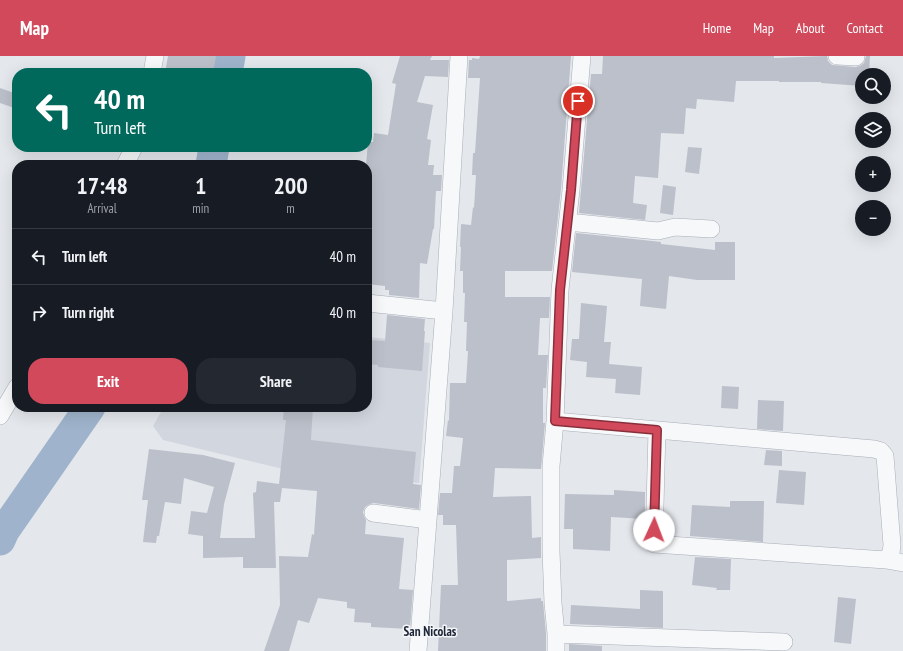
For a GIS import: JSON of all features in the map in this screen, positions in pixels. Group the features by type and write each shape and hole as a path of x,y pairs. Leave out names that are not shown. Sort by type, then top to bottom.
{"street":[{"path":"153,68 156,56"},
{"path":"418,651 444,311 459,56"},
{"path":"556,651 550,506 551,466 555,421 560,290 568,222 582,56"},
{"path":"837,56 856,57"},
{"path":"568,222 658,231 675,227 711,230"},
{"path":"372,304 444,311"},
{"path":"0,416 12,396"},
{"path":"555,421 874,449 881,451 885,456 892,545 891,553 886,560"},
{"path":"657,430 654,544 886,560 903,563"},
{"path":"373,513 428,520"},
{"path":"556,634 784,642"}],"shaded area":[{"path":"372,337 430,343 419,483 300,473 163,440 153,426 161,412 372,412"}],"building":[{"path":"168,56 216,56 214,68 166,68"},
{"path":"400,56 432,56 430,60 449,60 448,77 425,76 417,102 433,105 427,139 431,140 428,165 434,165 433,175 442,175 441,191 436,191 434,229 427,264 420,263 419,298 389,295 389,290 385,290 385,286 372,285 372,160 366,160 367,152 372,152 374,133 388,135 396,84 392,83"},
{"path":"480,56 571,56 561,189 552,271 505,271 505,297 550,297 549,318 540,318 538,355 548,355 546,388 543,388 543,423 545,423 541,469 495,468 493,497 531,496 532,538 541,537 541,558 507,560 507,601 541,598 541,601 543,601 546,651 438,651 441,585 458,585 456,525 443,525 443,515 438,515 440,493 452,493 454,466 460,466 463,438 446,436 448,420 449,421 450,383 466,383 468,351 466,351 467,322 464,322 465,293 463,293 463,271 460,271 460,247 461,224 471,225 473,207 474,208 476,175 472,175 480,78 468,78 469,60 472,60 472,58 479,59"},
{"path":"603,56 774,56 774,58 827,56 828,61 832,65 855,67 864,63 866,56 870,56 869,68 855,68 855,85 821,82 736,81 734,102 697,99 696,109 686,108 684,134 661,133 658,178 635,176 633,203 647,205 645,220 579,213 591,74 602,74"},
{"path":"0,88 12,92 12,107 0,103"},
{"path":"688,147 702,148 699,174 685,172"},
{"path":"663,185 676,187 673,215 660,213"},
{"path":"576,233 661,242 661,244 715,250 715,242 735,242 735,280 697,280 669,276 666,309 640,306 642,279 572,272"},
{"path":"581,303 607,306 604,342 611,342 609,364 642,367 640,395 615,393 616,379 586,377 587,362 570,360 572,339 579,339"},
{"path":"387,315 425,319 422,371 378,367 378,365 372,364 372,340 385,341"},
{"path":"722,386 739,387 738,409 721,408"},
{"path":"758,400 784,401 783,431 757,429"},
{"path":"284,412 313,412 311,440 416,452 413,484 421,485 419,509 374,503 365,507 363,512 366,520 365,534 404,538 399,589 413,590 410,629 371,627 371,623 354,622 355,609 347,608 347,602 318,598 309,623 298,620 289,651 264,651 280,605 279,556 308,557 312,534 314,535 317,491 282,488 280,502 274,502 276,568 243,568 243,557 203,558 203,536 188,534 191,511 207,513 214,487 184,478 181,504 165,502 159,536 157,536 156,543 143,542 148,500 142,500 149,449 203,455 235,463 224,504 220,538 255,538 253,493 256,492 257,481 279,484 286,420 283,420"},
{"path":"766,450 782,451 782,466 764,465"},
{"path":"779,470 806,472 804,505 776,503"},
{"path":"614,490 645,492 645,519 611,517 610,551 573,549 573,529 564,529 565,494 614,495"},
{"path":"730,501 764,501 763,542 690,536 692,505 730,507"},
{"path":"695,557 731,559 730,590 716,590 717,588 692,585"},
{"path":"640,590 663,591 663,628 570,624 571,605 640,609"},
{"path":"838,597 856,599 851,644 834,642"},
{"path":"569,644 602,646 602,651 569,651"}],"waterway":[{"path":"228,68 230,56"},
{"path":"212,160 213,152"},
{"path":"0,540 4,531 87,412"}],"district":[{"name":"San Nicolas","path":"430,631"}],"route":[{"path":"578,101 571,190 560,290 555,421 657,430 654,530"}]}
